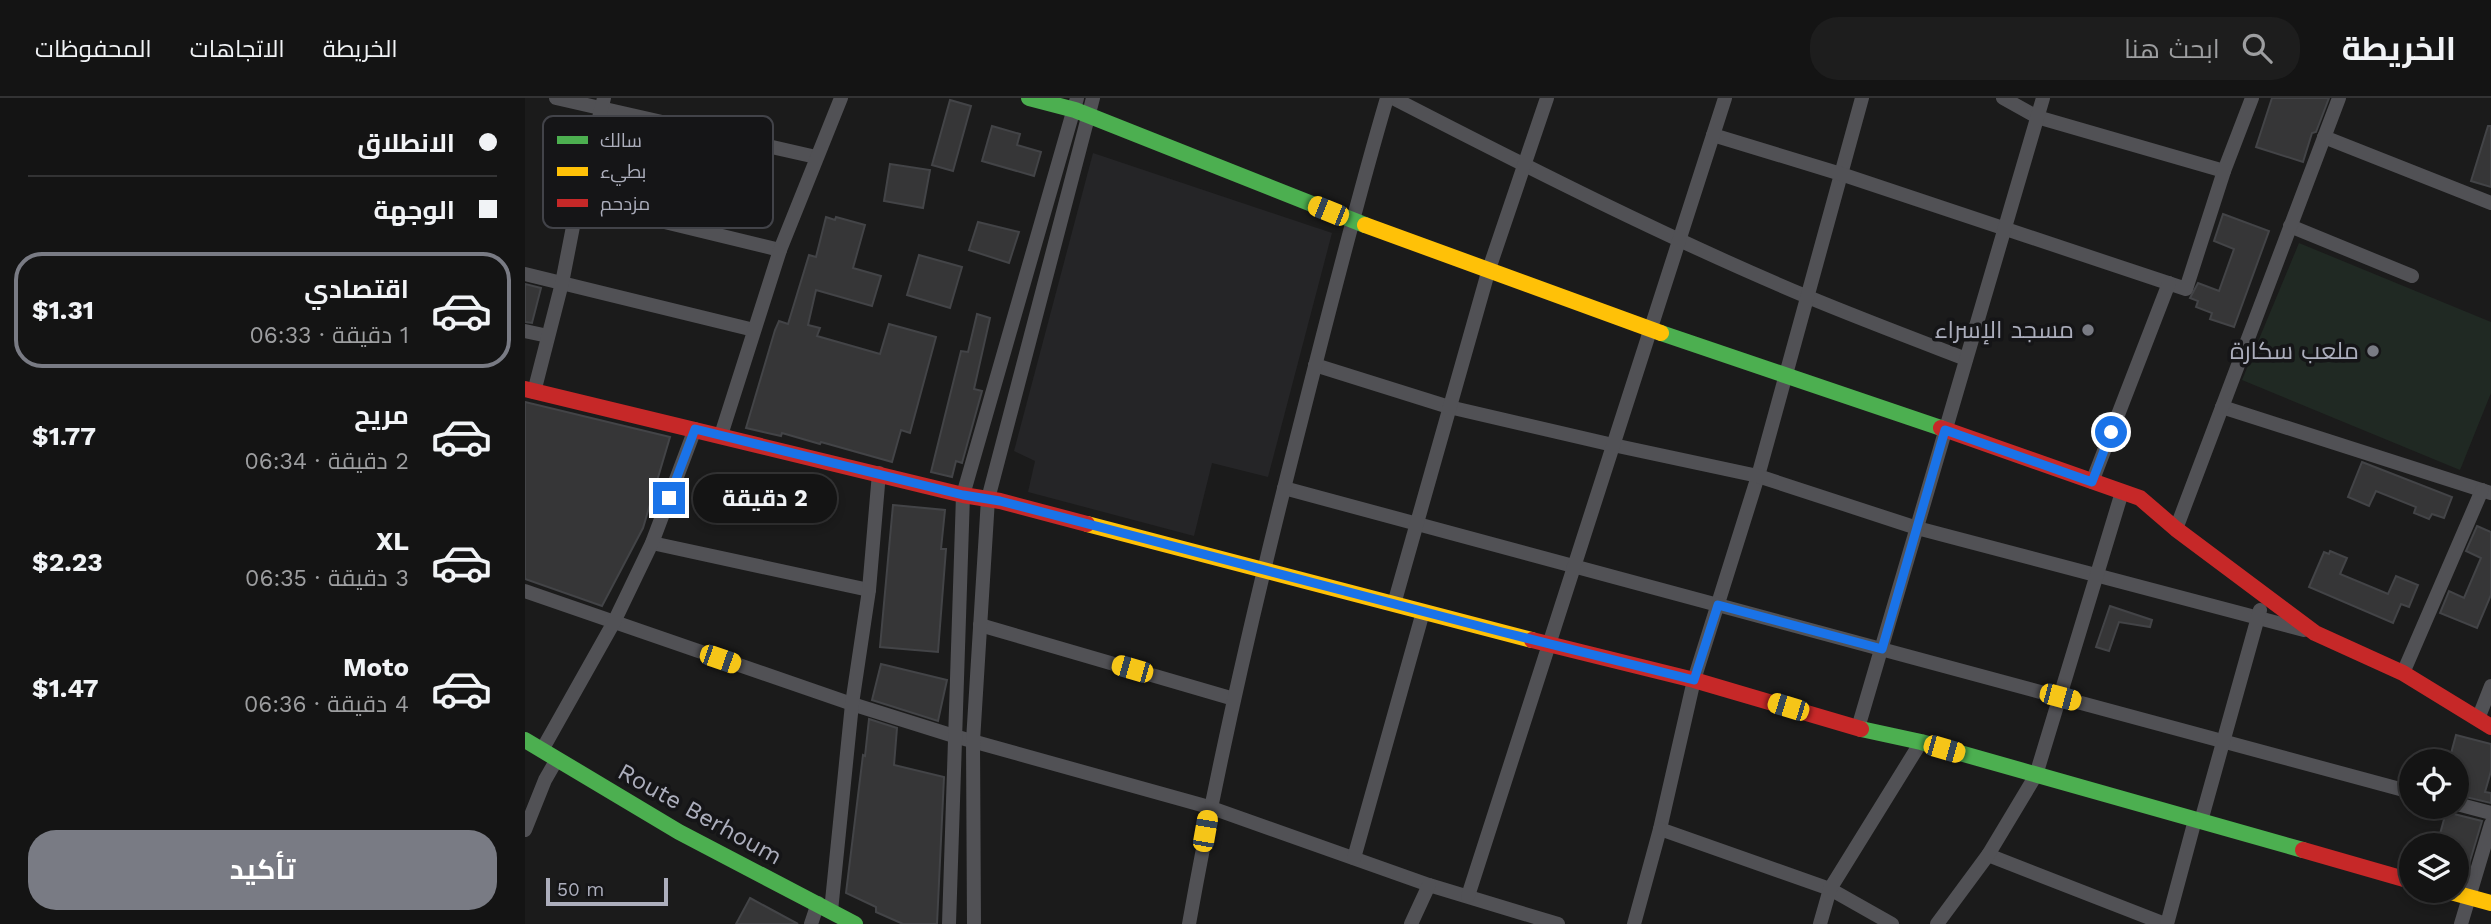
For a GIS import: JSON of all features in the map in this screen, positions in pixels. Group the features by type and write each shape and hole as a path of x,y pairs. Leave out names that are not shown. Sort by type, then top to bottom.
{"street":[{"path":"556,98 603,103 654,116"},
{"path":"720,435 780,250 841,98"},
{"path":"1029,98 1080,108 1352,220 1650,329 2140,498 2176,529 2315,633"},
{"path":"949,924 963,495 1080,108 1093,98"},
{"path":"1189,924 1209,807 1263,570 1352,220 1387,98"},
{"path":"1393,98 1524,166 1679,239 1807,296 1966,359"},
{"path":"1394,604 1489,269 1547,98"},
{"path":"1468,896 1725,98"},
{"path":"1634,924 1660,829 1694,680 1758,476 1862,98"},
{"path":"2003,98 2037,117 2224,171"},
{"path":"1859,728 2043,98"},
{"path":"1713,135 1841,174 2186,289 2224,171 2252,98"},
{"path":"2176,529 2339,98"},
{"path":"974,924 973,741 988,499 1080,108"},
{"path":"2324,137 2491,203"},
{"path":"773,146 816,157"},
{"path":"2290,226 2412,276"},
{"path":"573,228 548,337 530,391 988,499 1694,680 2399,878"},
{"path":"689,228 780,250"},
{"path":"525,274 754,330"},
{"path":"2092,482 2169,283"},
{"path":"525,331 548,337"},
{"path":"1315,365 1449,407 1613,446 1758,476 1917,528 2315,633 2403,673 2484,723 2491,686"},
{"path":"2222,407 2487,492 2403,673"},
{"path":"542,750 614,622 652,543 695,429"},
{"path":"811,924 824,907 869,590 879,472"},
{"path":"1284,488 2399,789"},
{"path":"1937,924 1988,855 2036,775 2122,492"},
{"path":"652,543 869,590"},
{"path":"525,591 852,704 954,736 1209,807 1429,885 1558,924"},
{"path":"1988,855 2166,924 2224,741 2265,595"},
{"path":"1353,858 1423,612"},
{"path":"980,625 1234,699"},
{"name":"Route Berhoum","path":"525,740 678,832 855,924"},
{"path":"1820,924 1830,889 1921,743"},
{"path":"525,830 545,780 557,759"},
{"path":"2469,807 2491,813"},
{"path":"2491,824 2469,897 2491,903"},
{"path":"1660,829 1830,889 1892,924"},
{"path":"1411,924 1429,885"},
{"path":"2461,924 2467,903"}],"shaded area":[{"path":"1093,153 1332,233 1268,477 1212,463 1194,536 1028,492 1035,461 1014,451"},
{"name":"ملعب سكارة","path":"2299,243 2491,322 2491,393 2460,470 2242,380"}],"building":[{"path":"2272,98 2329,98 2316,132 2312,133 2303,162 2256,147"},
{"path":"950,100 971,106 953,171 932,165"},
{"path":"992,126 1020,134 1017,145 1041,152 1034,176 982,161"},
{"path":"2488,126 2491,126 2491,187 2471,181"},
{"path":"890,164 930,170 923,208 884,201"},
{"path":"2223,214 2269,231 2234,327 2210,319 2212,313 2196,307 2198,301 2190,298 2198,283 2219,291 2234,249 2214,241"},
{"path":"826,217 865,225 853,268 881,276 872,306 816,290 808,325 820,328 817,336 880,354 889,324 936,337 910,433 901,430 892,462 821,442 820,444 782,433 781,436 746,428 775,330 779,321 788,324 809,255 816,257"},
{"path":"978,222 1019,232 1009,263 969,250"},
{"path":"919,255 962,267 950,308 907,295"},
{"path":"525,284 541,288 532,323 525,322"},
{"path":"977,314 990,318 974,389 982,391 962,463 956,461 952,477 931,472 961,351 968,352"},
{"path":"525,402 670,437 643,528 602,606 525,579"},
{"path":"2362,462 2452,497 2444,518 2432,514 2429,519 2414,513 2416,507 2376,491 2369,506 2348,497"},
{"path":"893,505 945,510 941,549 946,549 938,652 880,647"},
{"path":"2477,526 2491,532 2491,595 2477,628 2440,613 2449,591 2464,598 2481,558 2466,551"},
{"path":"2330,551 2347,558 2340,574 2388,594 2396,576 2418,585 2409,607 2401,604 2393,623 2309,587 2324,552 2329,554"},
{"path":"2110,606 2152,620 2150,627 2119,622 2109,651 2096,647"},
{"path":"881,664 947,680 938,721 872,700"},
{"path":"869,719 897,728 894,765 944,777 937,924 903,924 876,912 876,907 846,893"},
{"path":"2456,735 2491,744 2491,771 2485,792 2491,793 2491,803 2469,798 2469,749 2452,749"},
{"path":"2469,818 2482,821 2469,864 2469,833 2440,833 2444,819"},
{"path":"750,898 798,924 736,924"}],"traffic: fast":[{"path":"1029,98 1075,110 1365,225"},
{"path":"1661,333 1941,428"},
{"path":"1861,729 1921,742 2303,850"},
{"path":"525,740 679,832 855,924"}],"traffic: slow":[{"path":"1365,225 1661,333"},
{"path":"1087,524 1532,640"},
{"path":"2469,897 2491,903"}],"traffic: jam":[{"path":"525,389 1087,524"},
{"path":"1941,428 2140,498 2176,529 2315,633 2403,673 2491,727"},
{"path":"1532,640 1694,680 1861,729"},
{"path":"2303,850 2399,878"}],"place":[{"name":"مسجد الإسراء","path":"2088,330"},
{"name":"ملعب سكارة","path":"2373,351"}],"route":[{"path":"669,498 695,429 879,472 963,495 1000,501 1694,680 1718,605 1882,649 1945,430 2092,482 2111,432"}]}
